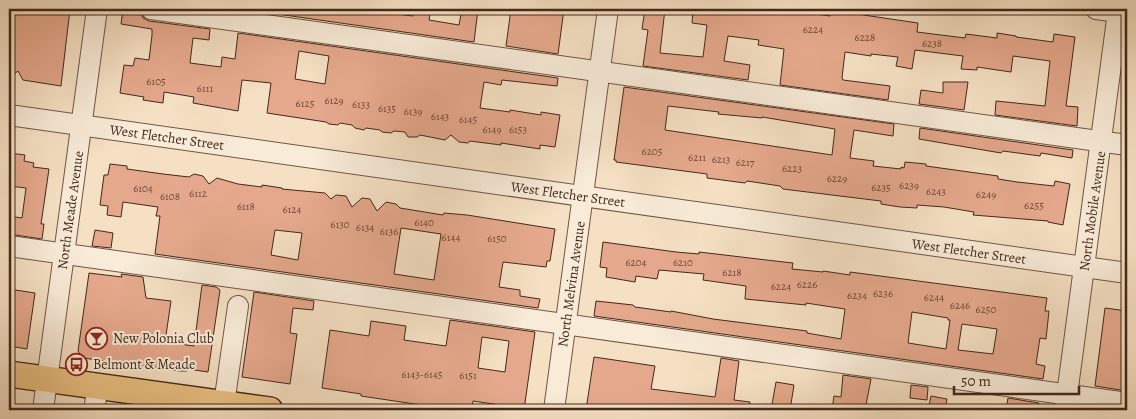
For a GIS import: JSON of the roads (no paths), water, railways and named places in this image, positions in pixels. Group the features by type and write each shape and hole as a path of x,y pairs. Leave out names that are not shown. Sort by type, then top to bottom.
{"main road":[{"path":"9,374 47,379 96,398 270,410"}],"street":[{"name":"North Meade Avenue","path":"43,410 97,9"},
{"path":"151,9 1127,145"},
{"name":"North Melvina Avenue","path":"554,410 608,9"},
{"path":"1096,9 1123,12"},
{"name":"North Mobile Avenue","path":"1066,402 1101,141 1123,12"},
{"name":"West Fletcher Street","path":"9,115 1127,273"},
{"path":"9,246 566,324 1066,402 1127,403"},
{"path":"209,405 238,306"}],"place":[{"name":"New Polonia Club","path":"97,338"},
{"name":"Belmont & Meade","path":"77,364"}]}
